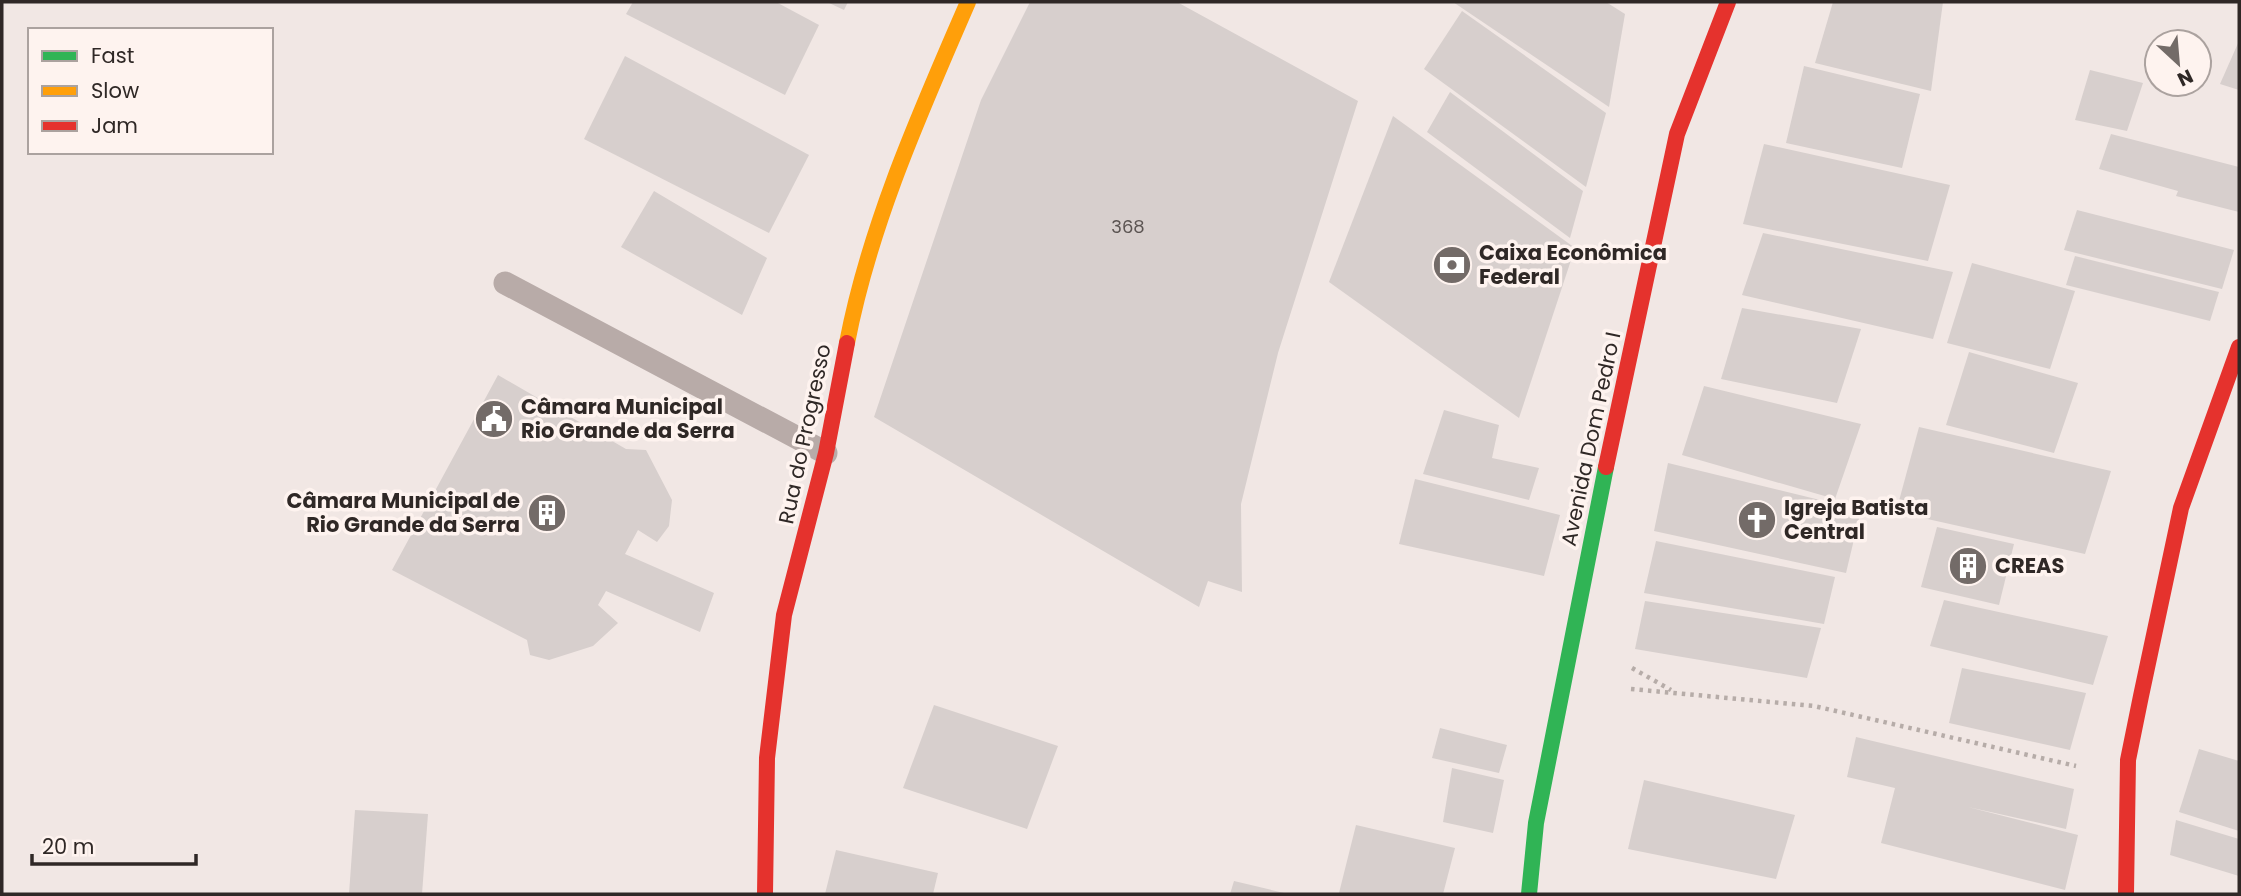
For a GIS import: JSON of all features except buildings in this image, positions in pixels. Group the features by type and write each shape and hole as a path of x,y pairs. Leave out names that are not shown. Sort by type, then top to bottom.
{"main road":[{"name":"Rua do Progresso","path":"765,894 767,758 784,615 826,453 856,296 900,161 968,2"},
{"name":"Avenida Dom Pedro I","path":"1529,894 1538,809 1677,134 1728,2"},
{"path":"2126,894 2128,761 2141,696 2181,508 2239,347"}],"lane":[{"path":"505,283 826,453"}],"path":[{"path":"1632,668 1674,693"},
{"path":"1630,689 1814,706 2076,766"}],"traffic: fast":[{"path":"1529,894 1536,823 1606,467"}],"traffic: slow":[{"path":"847,343 869,255 883,212 915,127 968,2"}],"traffic: jam":[{"path":"1606,467 1677,134 1728,2"},
{"path":"765,894 767,758 784,615 826,453 847,343"},
{"path":"2126,894 2128,760 2141,696 2181,508 2239,347"}],"place":[{"name":"Caixa Econômica Federal","path":"1452,265"},
{"name":"Câmara Municipal Rio Grande da Serra","path":"494,419"},
{"name":"Câmara Municipal de Rio Grande da Serra","path":"547,513"},
{"name":"Igreja Batista Central","path":"1757,520"},
{"name":"CREAS","path":"1968,566"}]}
